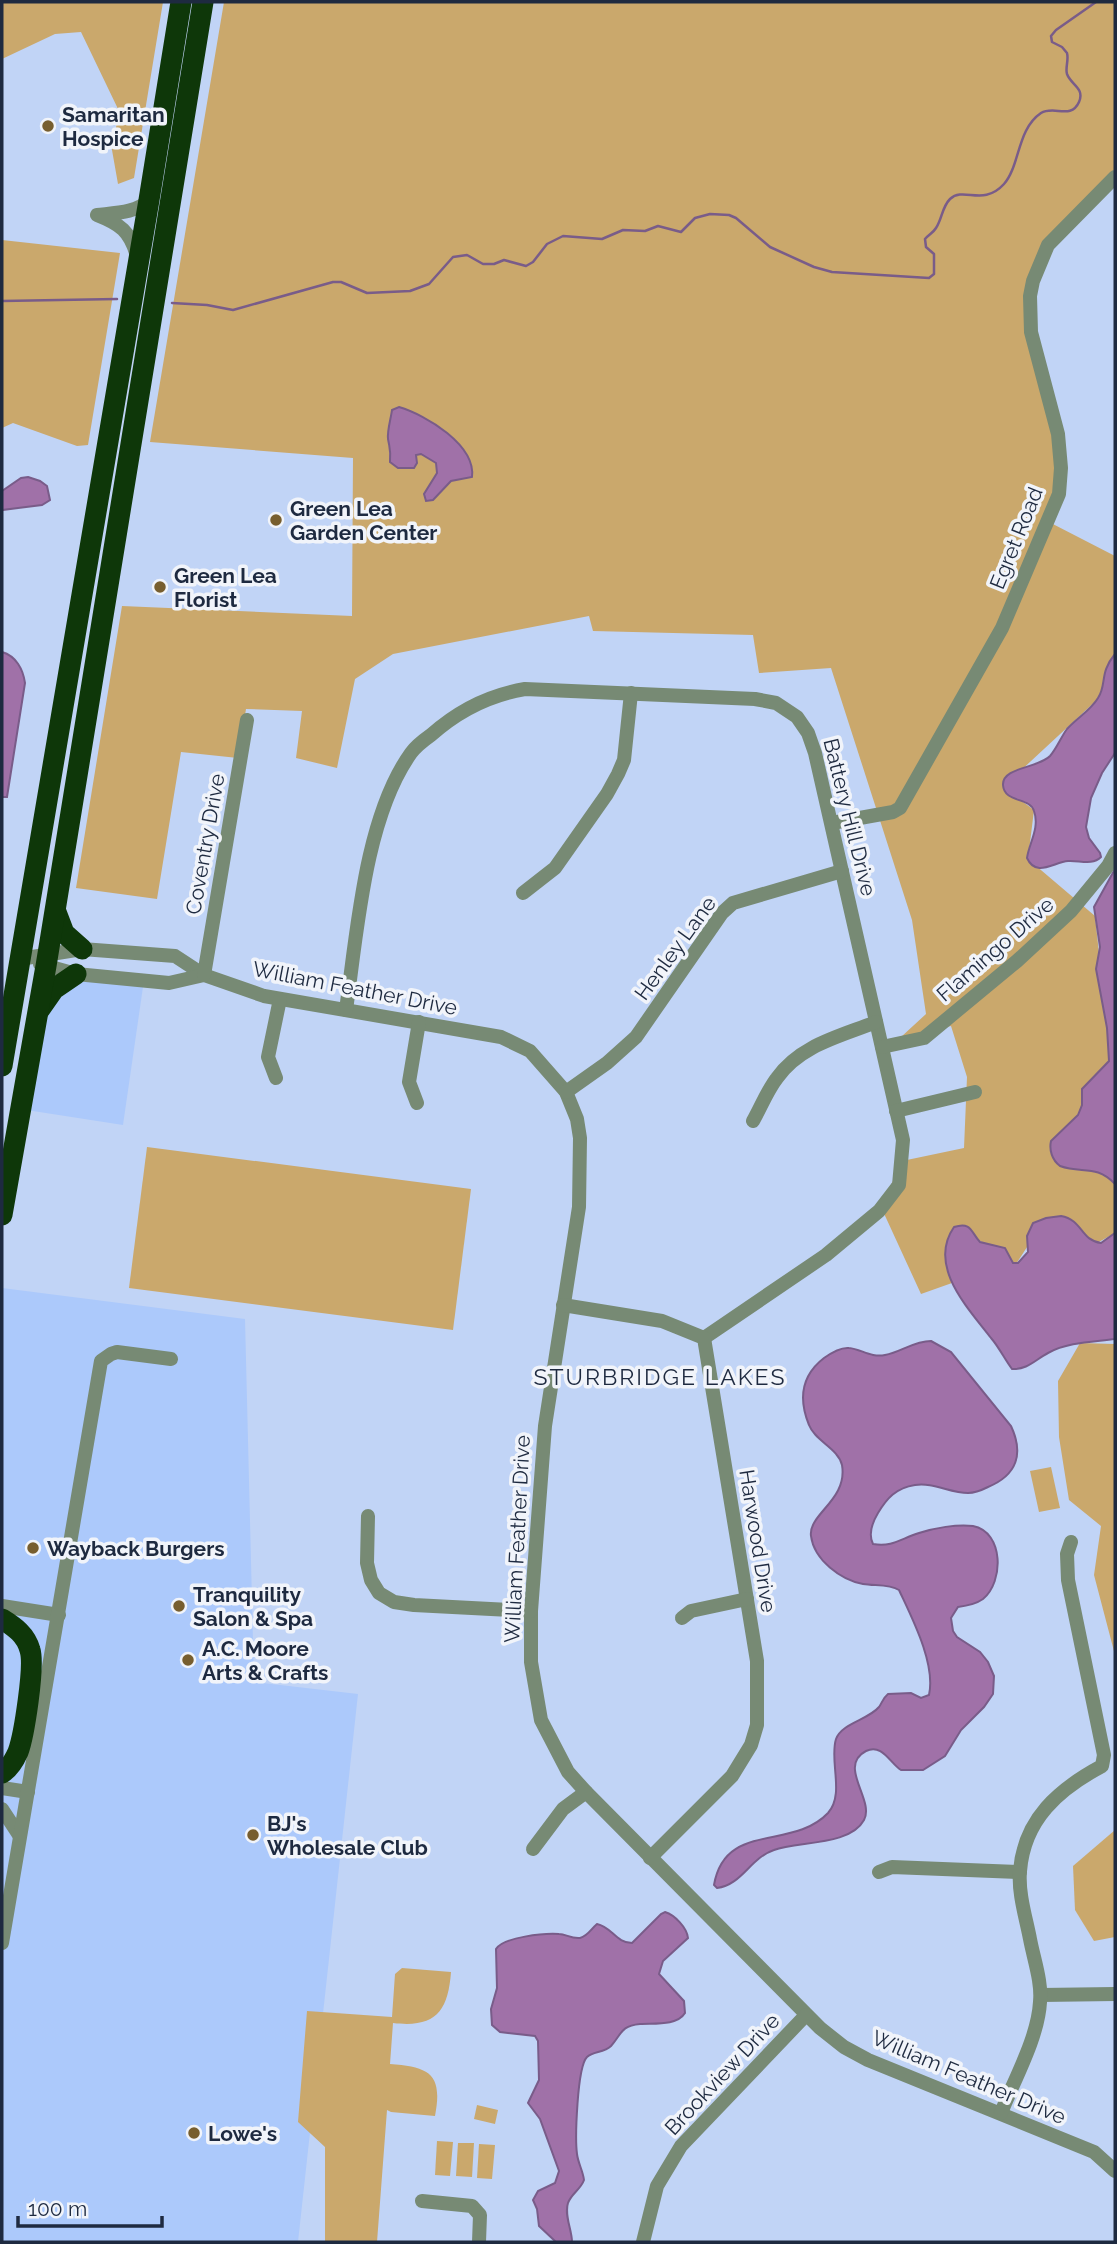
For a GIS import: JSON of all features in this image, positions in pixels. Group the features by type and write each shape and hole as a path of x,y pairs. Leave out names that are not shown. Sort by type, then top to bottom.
{"highway":[{"path":"2,1066 181,2"},
{"path":"2,1215 47,961 203,2"},
{"path":"55,911 64,933 82,950"},
{"path":"38,1011 54,989 76,974"},
{"path":"2,1619 21,1632 30,1649 33,1670 19,1750 11,1766 2,1773"}],"street":[{"name":"Egret Road","path":"832,823 893,812 900,808 1009,613 1059,494 1061,468 1058,434 1031,332 1030,296 1033,281 1048,245 1115,177"},
{"path":"138,261 133,242 118,223 97,215 127,211 144,206 149,200"},
{"path":"95,519 118,523"},
{"name":"Battery Hill Drive","path":"346,1010 362,892 383,808 397,776 413,750 443,724 470,706 503,693 526,689 713,695 776,703 797,717 808,733 832,823 903,1140 902,1172 899,1185 879,1210 827,1255 704,1338"},
{"path":"523,893 555,868 618,774 624,760 631,693"},
{"name":"Coventry Drive","path":"204,975 247,720"},
{"name":"Flamingo Drive","path":"882,1047 924,1038 1017,961 1072,911 1108,866 1115,853"},
{"name":"Henley Lane","path":"566,1093 607,1063 636,1037 722,912 733,903 842,872"},
{"name":"William Feather Drive","path":"47,961 82,950 174,956 204,975 264,996 501,1037 530,1051 566,1093 577,1119 580,1138 579,1207 545,1426 531,1611 531,1662 541,1720 568,1772 806,2015 844,2047 868,2060 1094,2152 1115,2171"},
{"name":"William Feather Drive","path":"20,959 47,961 76,974 169,983 204,975"},
{"path":"276,1078 268,1058 280,999"},
{"path":"417,1103 409,1082 419,1022"},
{"path":"753,1121 775,1080 797,1057 810,1048 876,1022"},
{"path":"896,1111 975,1092"},
{"path":"563,1305 662,1321 704,1338"},
{"name":"Harwood Drive","path":"650,1858 732,1776 751,1745 757,1725 757,1661 704,1338"},
{"path":"2,1943 101,1361 117,1352 171,1359"},
{"path":"368,1516 367,1563 371,1580 379,1593 394,1602 531,1611"},
{"path":"1001,2113 1031,2039 1041,1995 1024,1912 1020,1872 1027,1840 1044,1810 1072,1782 1102,1766 1104,1755 1068,1580 1067,1554 1071,1542"},
{"path":"682,1618 691,1611 747,1599"},
{"path":"2,1606 59,1615"},
{"path":"2,1788 27,1792"},
{"path":"533,1849 563,1809 586,1792"},
{"path":"2,1809 24,1812"},
{"path":"2,1809 19,1835"},
{"path":"879,1872 892,1867 1020,1872"},
{"path":"1041,1995 1115,1994"},
{"name":"Brookview Drive","path":"643,2242 657,2186 681,2146 806,2015"},
{"path":"422,2201 466,2204 476,2209 481,2220 479,2242"}],"shaded area":[{"path":"2,2 163,2 134,178 118,184 112,150 119,111 81,32 55,34 2,59"},
{"path":"224,2 1115,2 1115,169 1045,244 1028,288 1062,473 1047,521 1115,556 1115,668 1099,698 1003,787 1034,810 1028,859 1095,916 1110,1056 1115,1059 1115,1233 1097,1243 1046,1218 1016,1264 957,1226 952,1283 921,1294 881,1207 902,1161 964,1148 967,1077 951,1026 901,1037 926,1014 912,920 831,668 759,673 753,635 593,631 589,616 393,654 355,679 337,768 296,758 302,711 246,709 238,758 181,752 157,899 76,888 122,606 352,616 353,458 150,442"},
{"path":"2,240 120,253 88,445 77,446 13,423 2,428"},
{"path":"399,407 435,424 458,443 471,465 472,477 451,481 433,500 426,501 424,494 437,473 436,463 421,454 416,455 417,463 414,468 398,468 390,462 389,428 392,410"},
{"path":"28,477 47,486 50,500 42,505 2,510 2,491 21,478"},
{"path":"2,652 18,664 25,683 7,797 2,797"},
{"path":"1115,654 1115,753 1091,798 1086,827 1089,838 1101,857 1090,862 1068,861 1035,867 1027,858 1035,829 1034,811 1028,804 1004,791 1004,779 1015,771 1050,756 1067,729 1098,698 1107,667"},
{"path":"1115,869 1115,1184 1095,1172 1060,1166 1053,1158 1050,1148 1051,1141 1078,1115 1082,1105 1082,1089 1109,1061 1107,1028 1096,969 1100,947 1094,907"},
{"path":"144,980 123,1125 20,1109 39,1011 65,981"},
{"path":"147,1147 471,1189 453,1330 129,1288"},
{"path":"1061,1216 1074,1221 1094,1241 1101,1243 1115,1233 1115,1339 1064,1347 1027,1366 1012,1369 954,1286 945,1257 947,1242 954,1227 968,1227 980,1242 1005,1248 1013,1263 1018,1263 1028,1252 1027,1236 1033,1223"},
{"path":"2,1288 245,1319 254,1682 358,1694 298,2242 2,2242"},
{"path":"931,1341 951,1352 1011,1426 1017,1446 1015,1462 1006,1476 976,1492 961,1493 922,1484 902,1489 893,1494 881,1508 872,1525 871,1536 873,1544 886,1544 932,1530 973,1526 983,1530 991,1538 995,1547 997,1570 990,1591 977,1602 958,1607 951,1618 957,1637 980,1652 988,1662 994,1676 993,1694 961,1730 945,1756 923,1770 901,1770 881,1752 872,1749 858,1757 856,1774 866,1812 864,1820 857,1828 836,1839 774,1850 758,1859 733,1882 717,1888 714,1885 721,1865 731,1852 745,1844 797,1831 828,1813 833,1805 836,1787 834,1748 836,1739 844,1729 874,1711 888,1694 911,1693 921,1698 929,1695 926,1656 899,1590 846,1578 823,1561 813,1545 812,1528 839,1488 842,1465 836,1454 812,1431 803,1396 811,1372 824,1358 842,1348 880,1356"},
{"path":"1080,1343 1115,1344 1115,1655 1094,1575 1101,1526 1069,1500 1059,1437 1058,1381"},
{"path":"1051,1467 1060,1508 1039,1512 1030,1471"},
{"path":"1115,1830 1115,1937 1094,1941 1075,1910 1073,1866"},
{"path":"665,1912 680,1922 688,1938 663,1961 659,1974 684,2001 685,2013 671,2022 629,2027 622,2031 608,2048 587,2057 581,2074 577,2119 577,2154 584,2180 569,2200 567,2208 572,2242 556,2242 539,2226 533,2200 538,2191 555,2183 559,2171 540,2119 528,2103 539,2080 538,2041 535,2036 500,2032 492,2025 491,2009 497,1988 496,1949 507,1941 535,1935 559,1934 580,1938 597,1924 622,1940 632,1943"},
{"path":"402,1968 451,1972 447,1998 437,2014 419,2023 393,2023 390,2064 415,2067 431,2075 437,2091 435,2116 387,2110 377,2242 325,2242 325,2147 298,2122 307,2011 392,2017 395,1974"},
{"path":"477,2105 498,2110 495,2124 474,2119"},
{"path":"437,2141 453,2142 450,2176 435,2175"},
{"path":"458,2143 474,2143 472,2177 456,2176"},
{"path":"479,2144 495,2145 492,2179 477,2178"}],"waterway":[{"path":"172,303 233,310 333,282 341,282 367,293 410,291 429,284 453,257 467,255 483,264 504,260 526,266 533,262 547,244 563,236 602,239 623,230 645,231 658,226 681,232 695,218 710,214 736,218 770,247 814,267 832,272 929,278 934,274 934,254 926,247 925,239 936,228 950,199 961,194 981,195 996,191 1009,176 1027,128 1033,120 1046,111 1067,111 1076,107 1080,93 1067,74 1067,53 1052,42 1051,36 1096,2"},
{"path":"2,301 117,299"}],"place":[{"name":"Samaritan Hospice","path":"48,126"},
{"name":"Green Lea Garden Center","path":"276,520"},
{"name":"Green Lea Florist","path":"160,587"},
{"name":"Wayback Burgers","path":"33,1548"},
{"name":"Tranquility Salon & Spa","path":"179,1606"},
{"name":"A.C. Moore Arts & Crafts","path":"188,1660"},
{"name":"BJ's Wholesale Club","path":"253,1835"},
{"name":"Lowe's","path":"194,2133"}],"district":[{"name":"STURBRIDGE LAKES","path":"660,1376"}]}
